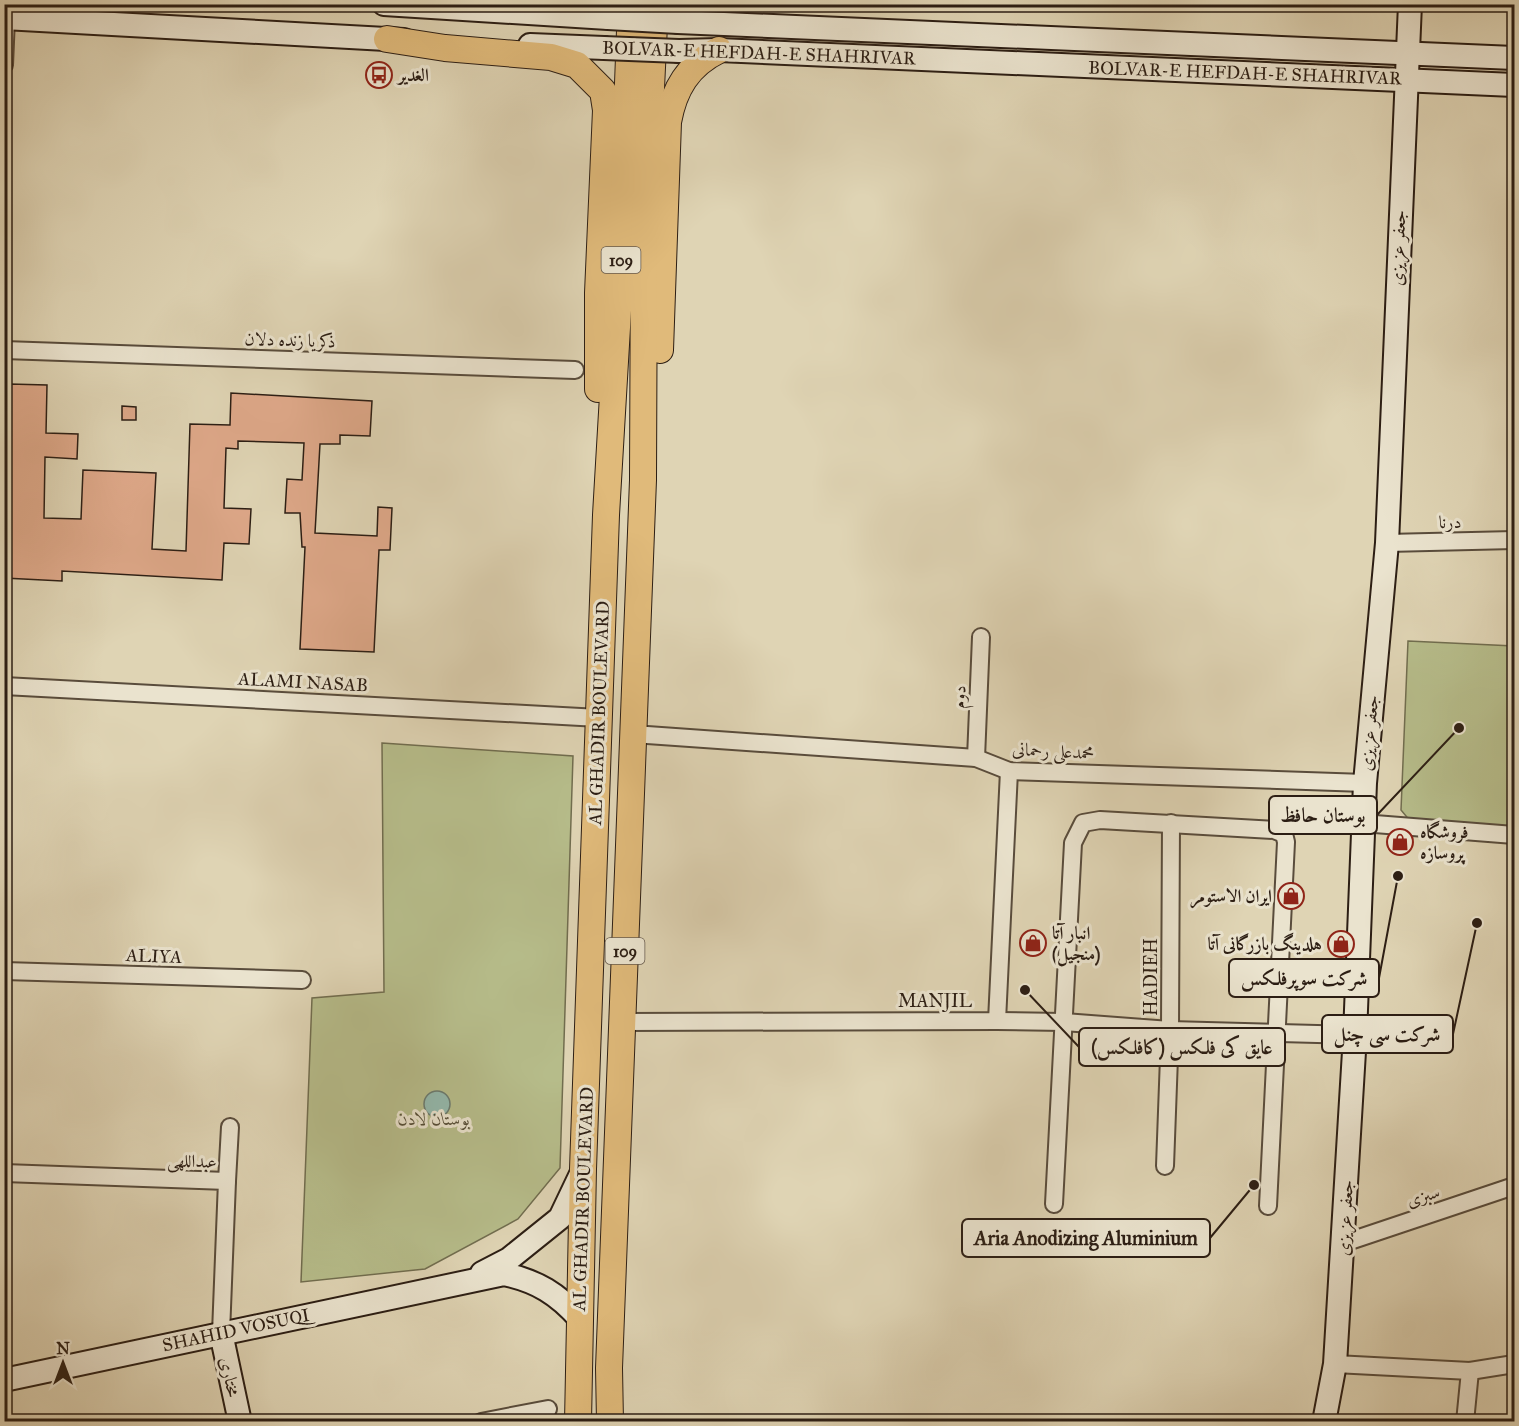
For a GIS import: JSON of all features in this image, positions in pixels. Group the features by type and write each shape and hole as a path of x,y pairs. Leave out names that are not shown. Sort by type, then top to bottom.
{"main road":[{"name":"BOLVAR-E HEFDAH-E SHAHRIVAR","path":"384,4 678,22 1515,58"},
{"name":"AL GHADIR BOULEVARD","path":"578,1422 583,1169 606,515 622,242 630,4"},
{"name":"AL GHADIR BOULEVARD","path":"610,1422 609,1368 643,480 644,236 655,4"},
{"name":"جعفر عزیزی","path":"1324,1422 1335,1364 1344,1243 1355,1035 1362,823 1387,543 1410,4"},
{"name":"BOLVAR-E HEFDAH-E SHAHRIVAR","path":"5,18 387,39 679,51 719,50 1515,85"},
{"path":"387,39 445,48 551,57 578,65 603,91 606,110 598,293 598,391 606,515"},
{"path":"643,480 660,353 668,122 672,100 680,84 691,69 719,50"},
{"path":"468,1280 509,1259 560,1218 583,1169"},
{"path":"468,1280 504,1274 528,1279 552,1291 580,1319"},
{"name":"SHAHID VOSUQI","path":"4,1380 468,1280"},
{"name":"مختاری","path":"221,1333 240,1422"}],"street":[{"path":"4,65 5,18"},
{"name":"ذکریا زنده دلان","path":"4,350 575,370"},
{"name":"درنا","path":"1387,543 1515,540"},
{"name":"دوم","path":"976,758 981,637"},
{"name":"ALAMI NASAB","path":"4,686 599,718"},
{"name":"محمدعلی رحمانی","path":"633,734 976,758 1009,771 1365,783"},
{"name":"MANJIL","path":"622,1022 997,1021 1009,771"},
{"path":"1054,1204 1073,843 1083,823 1100,820 1275,830 1284,834 1286,842 1278,1031 1268,1206"},
{"name":"HADIEH","path":"1165,1166 1170,1030 1171,823"},
{"path":"1362,823 1515,834"},
{"name":"ALIYA","path":"4,971 302,980"},
{"path":"997,1021 1064,1022 1170,1030 1278,1031 1355,1035"},
{"path":"227,1181 230,1127"},
{"name":"عبداللهی","path":"4,1173 227,1181 221,1333"},
{"name":"سبزی","path":"1344,1243 1515,1186"},
{"path":"1335,1364 1470,1371 1515,1364"},
{"path":"1465,1422 1470,1371"},
{"path":"481,1422 548,1409"}],"green space":[{"path":"1408,641 1514,646 1514,826 1411,822 1401,810"},
{"name":"بوستان لادن","path":"382,743 573,756 560,1168 518,1219 425,1269 301,1282 312,998 384,992"}],"water":[{"path":"437,1091 446,1095 450,1104 446,1113 437,1117 428,1113 424,1104 428,1095"}],"building":[{"path":"9,384 47,385 46,433 78,434 77,459 45,457 44,518 81,519 83,470 156,473 152,549 186,551 190,424 230,425 231,393 372,401 370,436 340,435 340,444 320,444 315,533 377,536 378,507 392,508 390,550 379,550 374,652 300,649 305,547 302,547 300,513 285,513 287,479 302,480 304,443 238,441 238,449 226,448 224,508 251,509 249,544 224,543 222,580 62,571 62,581 4,578"},
{"path":"122,406 136,407 136,420 122,420"}],"place":[{"name":"الغدیر","path":"379,75"},
{"name":"بوستان حافظ","path":"1459,728"},
{"name":"فروشگاه پروسازه","path":"1400,842"},
{"name":"شرکت سوپرفلکس","path":"1398,876"},
{"name":"ایران الاستومر","path":"1291,896"},
{"name":"شرکت سی چنل","path":"1477,923"},
{"name":"انبار آتا (منجیل)","path":"1033,943"},
{"name":"هلدینگ بازرگانی آتا","path":"1341,944"},
{"name":"عایق کی فلکس (کافلکس)","path":"1025,990"},
{"name":"Aria Anodizing Aluminium","path":"1254,1185"}]}
